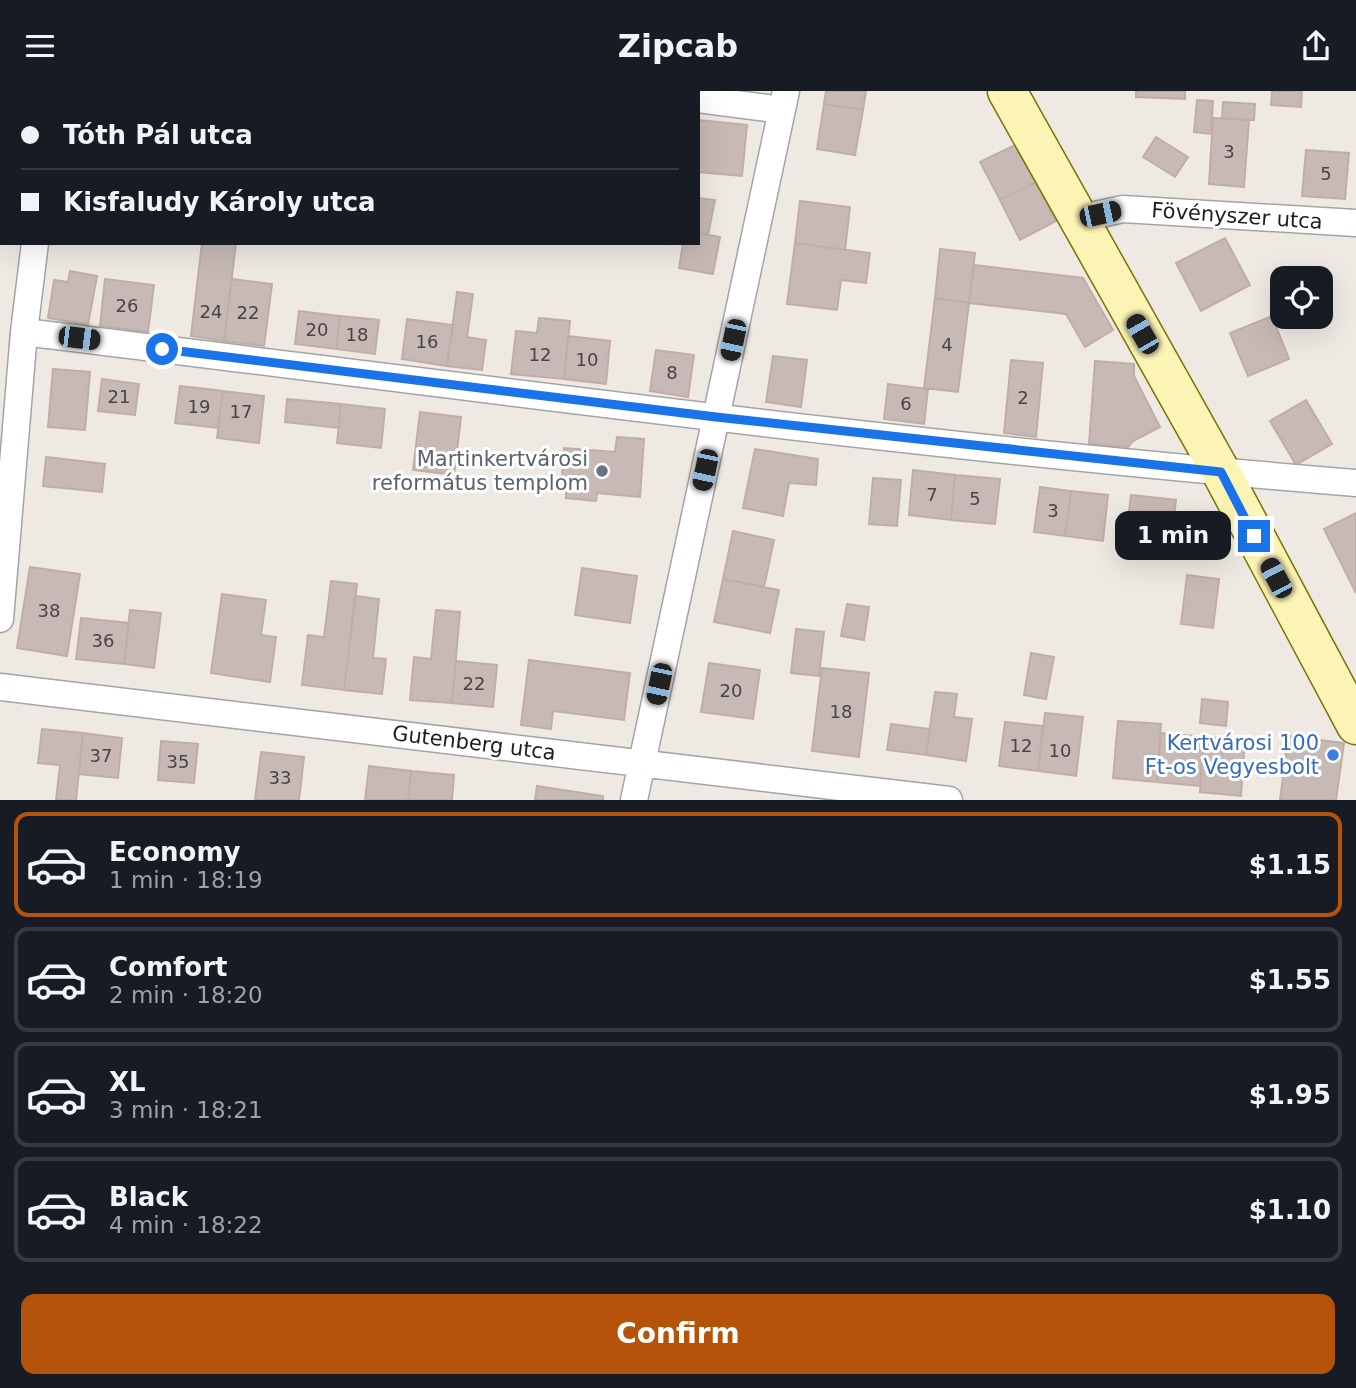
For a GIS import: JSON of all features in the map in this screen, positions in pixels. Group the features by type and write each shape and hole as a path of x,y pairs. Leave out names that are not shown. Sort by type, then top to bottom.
{"main road":[{"path":"1007,91 1221,472 1356,725"}],"street":[{"path":"634,800 784,100 700,99"},
{"name":"Fövényszer utca","path":"1077,219 1123,209 1356,223"},
{"path":"0,619 24,332 36,245"},
{"path":"24,332 716,417 1221,472 1356,483"},
{"name":"Gutenberg utca","path":"0,687 949,800"}],"building":[{"path":"826,91 866,91 863,110 824,104"},
{"path":"1136,91 1185,91 1185,99 1136,97"},
{"path":"1272,91 1302,91 1301,107 1271,105"},
{"path":"1197,100 1213,101 1211,134 1194,132"},
{"path":"1223,102 1255,104 1254,120 1222,118"},
{"path":"824,104 863,110 855,155 817,149"},
{"path":"1213,118 1249,120 1244,187 1209,184"},
{"path":"700,120 747,125 742,176 700,172"},
{"path":"1156,137 1188,157 1175,177 1143,157"},
{"path":"1017,144 1036,182 1000,200 980,162"},
{"path":"1306,150 1349,153 1345,199 1302,196"},
{"path":"1036,182 1056,221 1020,240 1000,200"},
{"path":"700,198 715,200 708,235 700,233"},
{"path":"800,201 850,207 845,250 795,243"},
{"path":"700,233 720,237 713,274 679,268 683,245 700,245"},
{"path":"1225,238 1250,285 1201,311 1176,263"},
{"path":"795,243 870,253 866,283 841,280 837,310 787,304"},
{"path":"202,245 236,245 224,341 191,336"},
{"path":"940,249 975,253 969,303 935,298"},
{"path":"974,265 1083,278 1113,330 1085,347 1066,314 969,303"},
{"path":"70,271 97,276 88,325 48,318 54,280 68,282"},
{"path":"105,279 154,285 148,332 100,326"},
{"path":"232,279 272,284 264,346 224,341"},
{"path":"457,292 473,294 467,337 486,340 482,370 447,366"},
{"path":"935,298 969,303 958,392 924,388"},
{"path":"299,311 340,316 336,349 295,344"},
{"path":"340,316 379,320 375,354 336,349"},
{"path":"1270,317 1270,329 1277,329 1289,359 1248,376 1230,333"},
{"path":"539,318 570,321 564,379 511,374 516,331 537,333"},
{"path":"407,319 453,325 447,366 402,359"},
{"path":"568,336 610,341 606,384 564,379"},
{"path":"656,350 694,355 688,397 650,391"},
{"path":"773,356 807,360 801,407 766,402"},
{"path":"1011,360 1043,363 1036,437 1004,433"},
{"path":"1095,361 1134,364 1134,376 1160,427 1133,441 1128,447 1089,444"},
{"path":"53,369 90,372 85,430 48,427"},
{"path":"102,379 139,384 135,415 98,411"},
{"path":"888,384 928,389 924,424 884,419"},
{"path":"180,386 223,391 218,428 175,423"},
{"path":"223,391 264,396 259,443 217,438"},
{"path":"287,399 341,404 339,428 285,422"},
{"path":"1306,400 1332,444 1296,465 1270,421"},
{"path":"341,404 385,409 381,448 337,443"},
{"path":"420,412 461,417 454,475 413,470"},
{"name":"Martinkertvárosi református templom","path":"617,437 644,439 640,497 597,493 596,501 566,498 566,491 561,491 564,448 615,452"},
{"path":"755,449 818,459 816,485 789,483 783,516 743,508"},
{"path":"46,457 105,464 102,492 43,486"},
{"path":"913,470 955,475 951,520 909,515"},
{"path":"955,475 1000,479 995,524 951,520"},
{"path":"873,478 901,480 897,526 869,524"},
{"path":"1040,487 1071,491 1065,536 1034,532"},
{"path":"1071,491 1108,495 1103,541 1065,536"},
{"path":"1131,495 1176,500 1170,550 1125,545"},
{"path":"1356,513 1356,593 1324,529"},
{"path":"733,531 774,540 764,587 723,579"},
{"path":"30,567 80,574 67,656 17,648"},
{"path":"582,568 637,576 630,623 575,615"},
{"path":"1187,575 1219,579 1213,628 1181,624"},
{"path":"723,579 779,590 770,633 714,622"},
{"path":"331,581 357,584 344,690 302,685 308,635 324,637"},
{"path":"222,594 266,600 261,635 276,637 270,682 211,673"},
{"path":"355,596 379,599 373,658 386,659 382,694 344,690"},
{"path":"847,604 869,607 864,640 841,636"},
{"path":"130,610 161,613 154,668 124,664"},
{"path":"436,610 460,612 452,703 410,700 414,657 431,659"},
{"path":"81,618 129,623 124,664 76,659"},
{"path":"796,629 824,632 819,676 791,673"},
{"path":"1031,653 1054,657 1046,699 1024,695"},
{"path":"529,660 630,673 624,720 553,711 551,729 521,725"},
{"path":"456,661 497,665 493,707 452,703"},
{"path":"709,663 760,670 753,719 701,712"},
{"path":"822,668 869,673 859,757 812,751"},
{"path":"935,692 957,694 954,717 972,719 966,761 926,755"},
{"path":"1202,699 1228,702 1226,726 1200,723"},
{"path":"1045,713 1083,717 1076,776 1038,771"},
{"path":"1118,721 1161,724 1157,782 1113,778"},
{"path":"1005,722 1043,726 1038,771 999,766"},
{"path":"891,724 930,729 926,755 887,750"},
{"path":"42,729 83,733 76,800 56,800 60,765 38,763"},
{"path":"83,733 122,738 118,778 79,774"},
{"path":"1161,733 1204,737 1200,786 1157,782"},
{"path":"1288,736 1344,743 1336,800 1280,800"},
{"path":"1204,737 1245,740 1241,796 1200,792"},
{"path":"161,741 198,744 194,783 158,780"},
{"path":"261,752 304,757 299,800 255,800"},
{"path":"369,766 411,771 408,800 365,800"},
{"path":"411,771 454,775 452,800 408,800"},
{"path":"537,786 603,796 603,800 535,800"}],"place":[{"name":"Martinkertvárosi református templom","path":"602,471"},
{"name":"Kertvárosi 100 Ft-os Vegyesbolt","path":"1333,755"}],"route":[{"path":"162,349 716,417 1221,472 1254,536"}]}
